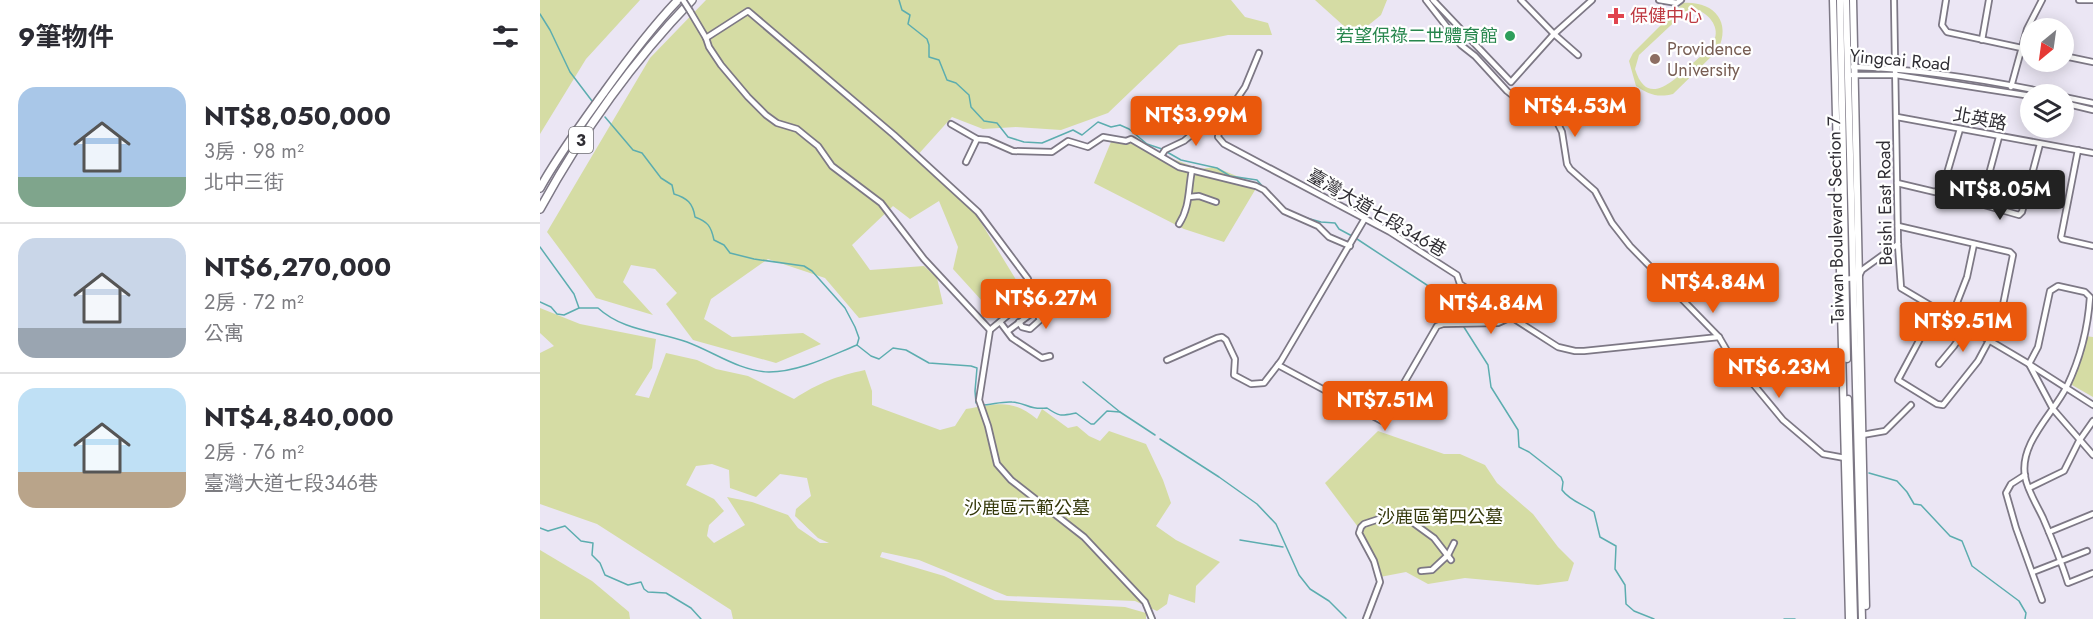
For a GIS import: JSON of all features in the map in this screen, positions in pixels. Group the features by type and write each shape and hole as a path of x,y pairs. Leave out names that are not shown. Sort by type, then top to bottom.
{"highway":[{"name":"3","path":"540,188 559,154 623,66 678,0"},
{"name":"3","path":"540,209 568,159 614,94 671,22 692,0"}],"main road":[{"name":"Taiwan Boulevard Section 7","path":"1833,0 1845,69"},
{"name":"Taiwan Boulevard Section 7","path":"1840,0 1845,69 1849,278 1864,619"},
{"name":"Taiwan Boulevard Section 7","path":"1846,0 1845,69 1854,619"},
{"name":"Taiwan Boulevard Section 7","path":"1845,69 1853,0"},
{"name":"Taiwan Boulevard Section 7","path":"1849,278 1862,435 1864,619"},
{"name":"Taiwan Boulevard Section 7","path":"1849,278 1845,458 1849,619"}],"street":[{"path":"683,0 721,65 748,97 771,119 797,129 818,147 832,166 881,203 924,259 990,330"},
{"path":"1426,0 1461,45 1475,56 1507,91 1556,120 1560,126 1570,169 1595,191 1611,223 1630,246 1719,336 1730,356 1783,420 1823,454 1845,458"},
{"path":"1433,0 1511,82 1554,34 1592,0"},
{"path":"1521,0 1578,55"},
{"path":"1527,6 1532,0"},
{"path":"1659,0 1677,3 1681,0"},
{"name":"Beishi East Road","path":"1894,0 1898,244 1901,288 2093,405"},
{"path":"1946,0 1942,24 1947,32 2020,48"},
{"path":"1982,40 1989,0"},
{"path":"2033,18 2042,0"},
{"path":"2079,0 2093,0"},
{"path":"706,38 748,11 894,135 978,212 1028,279 1030,291 1025,301 990,330 979,400 997,464 1011,480 1084,537 1145,602 1152,619"},
{"path":"2011,88 2020,52"},
{"path":"1161,156 1165,150 1184,141 1208,121 1221,122 1245,87 1259,53"},
{"path":"2074,58 2093,62"},
{"name":"Yingcai Road","path":"1845,69 1896,72 2020,89"},
{"name":"Yingcai Road","path":"2011,88 2020,92"},
{"path":"2074,99 2093,103"},
{"path":"2074,105 2093,110"},
{"name":"北英路","path":"1897,117 2093,153"},
{"name":"臺灣大道七段346巷","path":"1221,122 1218,137 1224,144 1390,232 1456,275 1460,284 1558,347 1575,351 1646,346 1719,336"},
{"path":"951,124 977,139 988,140 1013,151 1052,152 1068,141 1085,147 1103,137 1126,141 1131,139 1179,167 1256,186 1264,190 1284,211 1318,226 1329,237 1350,246"},
{"path":"1897,183 1935,192 1940,191 1960,129"},
{"path":"1999,137 1982,200 1984,205 2019,215 2022,212 2040,144"},
{"path":"966,162 977,139"},
{"path":"2078,150 2061,237 2071,242 2093,246"},
{"path":"1179,224 1186,213 1192,170"},
{"path":"1189,197 1199,196 1216,202"},
{"path":"1167,360 1217,338 1222,338 1226,340 1235,359 1234,375 1251,384 1264,383 1278,365 1365,220"},
{"path":"1898,225 2010,252 2013,255 2000,320 1978,361 1943,405 1937,404 1898,380 1936,309"},
{"path":"1849,278 1898,244"},
{"path":"1951,318 1967,277 1974,244"},
{"path":"2093,455 2053,409 2028,364 2038,346 2050,291 2058,286 2085,292 2090,297 2090,307 2077,362 2066,388 2053,409 2028,452 2025,475 2068,583 2093,573"},
{"path":"1019,322 1025,329 1030,329 1040,320 1029,294"},
{"path":"1008,331 1036,310"},
{"path":"1278,365 1382,421 1434,330 1440,324 1498,323 1511,317"},
{"path":"1000,322 1012,338 1035,356 1042,358 1050,356"},
{"path":"1938,364 1967,327"},
{"path":"1862,435 1885,431 1911,405"},
{"path":"2029,488 2060,475 2064,471 2079,441 2093,421"},
{"path":"2025,475 2012,484 2007,494 2016,528 2043,600"},
{"path":"2049,532 2093,514"},
{"path":"1366,619 1380,582 1374,561 1359,533 1364,524 1382,518 1412,522 1434,538 1449,557"},
{"path":"1421,571 1432,570 1449,557 1454,543"},
{"path":"2033,572 2087,551"}],"green space":[{"path":"540,0 640,0 586,59 540,134"},
{"path":"706,0 1231,0 1245,17 1268,23 1272,35 1228,35 1179,45 1108,113 1061,130 1016,127 983,129 952,117 915,158 974,211 1018,283 1010,291 1001,285 983,302 953,269 958,247 939,201 910,219 893,206 852,245 870,270 924,266 937,278 943,304 859,318 825,278 768,259 711,299 704,319 732,337 803,333 821,344 776,363 693,340 666,304 677,293 655,269 631,265 623,282 653,315 596,298 547,232 650,58"},
{"path":"1315,0 1387,0 1381,15 1355,36"},
{"path":"1683,3 1694,3 1711,9 1721,22 1722,40 1718,50 1673,94 1662,96 1636,86 1629,61 1633,53","holes":["1697,10 1709,17 1714,25 1716,33 1711,45 1669,84 1661,88 1646,87 1640,81 1635,69 1639,55 1684,13"]},
{"path":"1113,137 1200,169 1215,167 1258,185 1224,242 1184,229 1094,183"},
{"name":"沙鹿區示範公墓","path":"540,308 580,324 656,339 652,368 635,395 649,398 666,353 697,360 716,369 748,376 794,399 828,381 865,370 872,391 872,405 940,430 955,426 966,409 1003,404 1020,408 1037,419 1042,409 1068,428 1077,426 1089,436 1100,441 1109,431 1146,444 1171,503 1156,526 1176,540 1220,562 1196,586 1195,603 1169,594 1167,604 1157,611 1135,601 1007,596 919,560 882,552 880,557 944,576 995,600 1125,607 1146,613 1146,619 733,619 731,610 597,524 540,504 540,353 554,346 540,333","holes":["712,464 729,470 730,488 756,497 780,474 807,478 811,496 796,509 795,516 818,538 829,543 820,543 798,528 788,515 752,502 727,497 745,525 714,543 707,536 709,525 724,511 714,499 686,485 696,466"]},
{"path":"2085,336 2093,337 2093,397 2072,385"},
{"name":"沙鹿區第四公墓","path":"1378,431 1444,454 1460,454 1485,465 1497,483 1533,514 1558,547 1574,563 1568,581 1538,585 1465,578 1428,584 1406,572 1380,577 1358,527 1325,483"},
{"path":"540,550 592,581 629,612 630,619 540,619"}],"waterway":[{"path":"899,0 902,10 910,15 908,24 927,39 929,57 939,60 947,80 956,83 969,95 971,107 984,121 997,123 1008,137 1024,142 1042,143 1073,130 1082,135 1098,122 1111,127 1120,125 1129,129 1147,144 1162,149"},
{"path":"540,14 570,72 592,101"},
{"path":"605,117 633,150 642,153 661,178 672,185 674,194 689,202 695,217 708,225 714,240 724,245 730,253 804,266 812,271 845,308 859,338 857,345"},
{"path":"1167,152 1181,160 1217,168 1230,176 1257,180 1264,188"},
{"path":"1303,217 1335,223 1339,229 1352,236"},
{"path":"1357,239 1439,293 1448,302 1488,365 1491,387 1518,430 1519,447 1561,477 1562,490 1569,497 1594,512 1600,537 1616,546 1615,569 1625,585 1626,604 1634,611 1654,619"},
{"path":"540,247 574,294 579,308"},
{"path":"540,302 551,307 557,314 564,315 579,308 598,308 608,316 629,326 676,338 737,365 758,371 792,369 814,363 857,345 879,359 893,348 906,350 929,363 977,368 976,403"},
{"path":"1083,382 1120,412 1155,435"},
{"path":"981,405 1017,403 1036,408 1047,408 1061,415 1076,413 1091,424 1094,424 1107,411 1120,412"},
{"path":"1160,439 1257,504 1276,524 1299,575 1310,589 1329,601 1346,618"},
{"path":"1869,473 1897,481 1914,504 1921,505 1950,536 1962,541 1972,566 2019,601 2026,613 2025,619"},
{"path":"540,528 548,531 565,526 581,541 593,543 592,555 600,563 605,575 628,585 641,582 648,592 666,593 691,608 701,619"},
{"path":"1240,540 1283,547"},
{"path":"1784,619 1795,619"}],"place":[{"name":"保健中心","path":"1616,16"},
{"name":"若望保祿二世體育館","path":"1510,36"},
{"name":"Providence University","path":"1655,59"}]}
